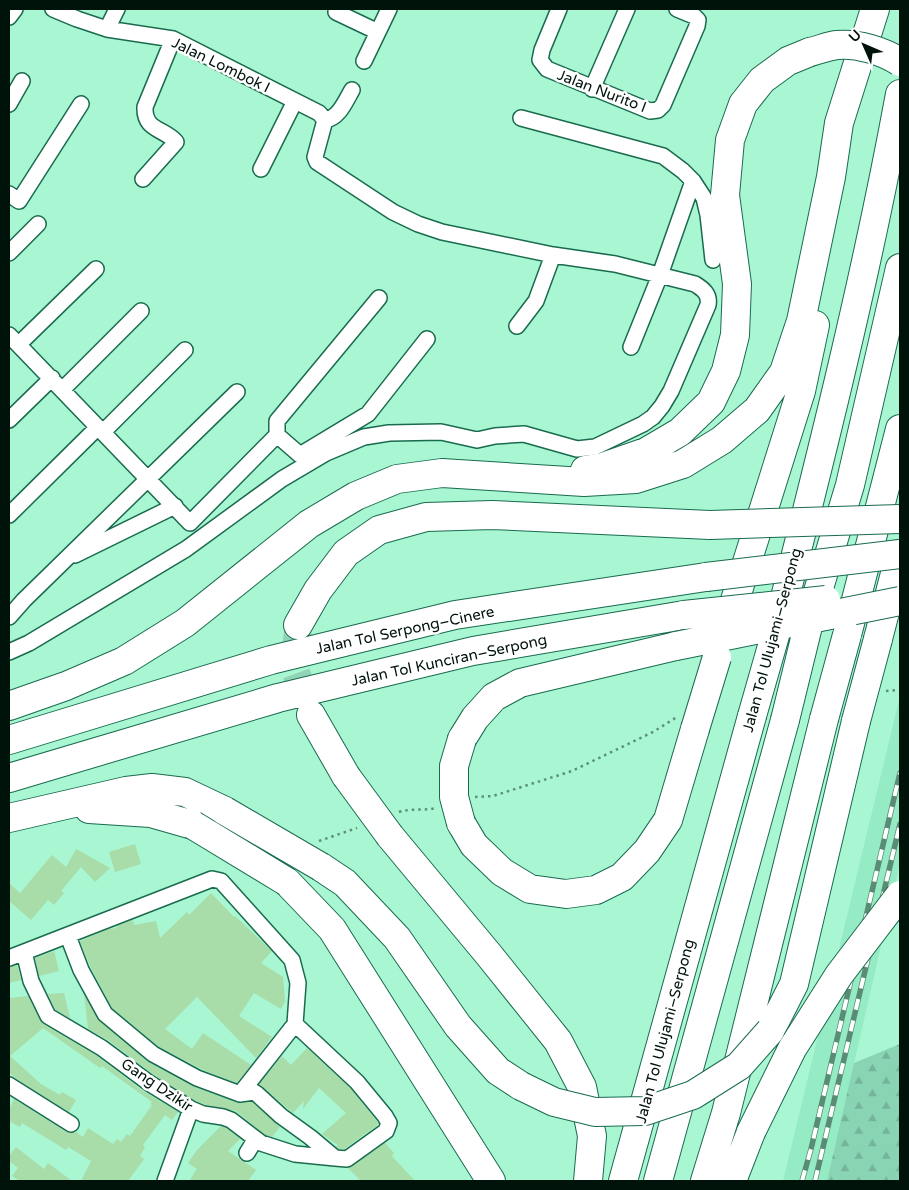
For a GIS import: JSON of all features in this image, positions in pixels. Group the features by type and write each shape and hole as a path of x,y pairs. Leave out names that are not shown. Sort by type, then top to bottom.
{"highway":[{"path":"9,706 66,686 124,660 185,623 309,524 356,496 397,479 442,473 584,482 636,479 683,464 722,440 757,410 784,372 801,321 831,177 839,123 875,9"},
{"path":"536,478 603,467 646,452 680,432 711,402 726,371 735,335 737,284 725,195 730,140 743,104 762,80 788,61 810,52 837,45 868,48 900,62"},
{"name":"Jalan Tol Ulujami–Serpong","path":"623,1181 778,625 844,357 883,186 900,94"},
{"path":"831,177 823,290 801,391 717,658 689,722 668,820 647,852 622,876 596,890 566,894 530,889 502,872 474,845 461,823 454,797 454,766 462,739 474,718 494,697 520,683 676,646 900,601"},
{"path":"658,1181 810,618 850,485 900,268"},
{"path":"705,1181 726,1113 824,719 900,429"},
{"path":"298,625 318,590 346,553 380,530 426,517 492,514 710,525 900,520"},
{"path":"9,818 45,808 126,791 152,788 185,792 318,855 390,931 458,1026 498,1070 520,1086 554,1102 596,1112 645,1111 693,1095 739,1066 770,1031 794,984 856,720 900,554"},
{"name":"Jalan Tol Serpong–Cinere","path":"9,740 271,660 455,615 706,576 900,554"},
{"name":"Jalan Tol Kunciran–Serpong","path":"9,778 296,693 473,651 684,615 826,600 900,595"},
{"path":"312,715 346,776 390,826 558,1041 582,1088 592,1136 588,1181"},
{"path":"45,808 151,813 193,825 288,882 332,929 491,1181"},
{"path":"732,1181 751,1132 792,1050 839,975 900,895"}],"street":[{"path":"9,17 15,9"},
{"name":"Jalan Lombok I","path":"53,9 77,20 107,29 173,39 319,112 325,120"},
{"path":"107,29 117,9"},
{"path":"364,61 389,9"},
{"name":"Jalan Nurito I","path":"559,9 542,50 540,60 547,69 592,89 650,111 658,110 663,105 698,26 698,20 694,16 677,9"},
{"path":"592,89 627,9"},
{"path":"336,12 378,32"},
{"path":"143,180 176,142 149,124 145,114 145,107 173,39"},
{"path":"9,104 22,81"},
{"path":"9,652 29,643 186,549 282,479 326,454 364,437 389,433 441,432 477,440 495,436 524,434 577,449 595,447 643,424 653,417 662,406 671,391 708,305 707,293 694,284 615,264 554,255 442,232 418,224 393,212 317,162 315,157 325,120 333,119 352,90"},
{"path":"261,169 295,101"},
{"path":"9,194 19,201 81,104"},
{"path":"521,118 663,156 693,181 704,198 708,215 713,260"},
{"path":"631,347 660,275 693,181"},
{"path":"9,253 38,224"},
{"path":"517,326 536,301 554,255"},
{"path":"96,269 14,339 190,523 277,434 277,421 379,298"},
{"path":"9,420 57,384 141,311"},
{"path":"277,434 300,454 368,414 427,339"},
{"path":"9,515 185,350"},
{"path":"9,617 237,392"},
{"path":"64,561 175,506"},
{"path":"9,958 212,879 221,880 292,960 298,983 295,1024 240,1094"},
{"path":"68,936 81,970 105,1014 153,1054 197,1078 240,1094 254,1092 281,1116 335,1158 347,1159 386,1131 389,1122 357,1082 295,1024"},
{"name":"Gang Dzikir","path":"24,952 31,980 48,1016 70,1031 102,1048 149,1083 190,1109 203,1114 232,1120 261,1143 295,1154 335,1158"},
{"path":"9,1085 71,1124"},
{"path":"165,1181 190,1109"},
{"path":"247,1153 255,1140"}],"path":[{"path":"471,797 493,796 572,771 653,732 689,722"},
{"path":"390,826 409,809 423,811 437,808"},
{"path":"318,855 362,826"}],"shaded area":[{"path":"900,696 900,863 827,1181 783,1181"}],"green space":[{"path":"900,1044 900,1181 827,1181 854,1063"}],"building":[{"path":"135,844 141,864 115,872 109,852"},
{"path":"76,849 110,868 95,882 81,867 61,891 64,893 54,905 48,900 31,920 9,901 9,883 20,893 52,855 66,867"},
{"path":"211,893 234,917 272,951 261,963 283,977 285,1001 281,1009 254,993 239,1016 272,1037 256,1058 197,997 165,1029 192,1049 203,1033 251,1065 237,1083 201,1069 158,1046 112,1008 90,966 80,941 108,929 117,928 116,926 133,920 134,925 156,921 160,938 187,912 189,915"},
{"path":"54,951 59,971 39,976 35,958"},
{"path":"17,965 21,980 9,983 9,967"},
{"path":"64,993 70,1018 55,1009 48,994"},
{"path":"84,994 99,1021 148,1062 194,1087 237,1103 252,1102 280,1127 272,1137 265,1135 236,1111 195,1101 154,1075 108,1040 88,1029"},
{"path":"28,996 43,1024 97,1056 143,1091 178,1112 172,1120 165,1115 143,1145 145,1147 140,1156 144,1159 128,1181 81,1181 91,1161 68,1147 66,1150 22,1123 20,1127 9,1121 9,1110 14,1099 66,1132 76,1132 83,1137 88,1128 113,1144 117,1139 121,1142 127,1134 130,1136 152,1105 150,1104 152,1102 102,1066 100,1068 43,1028 10,1056 41,1084 60,1095 62,1092 76,1100 69,1112 15,1078 9,1072 9,998"},
{"path":"307,1048 350,1088 379,1124 344,1149 339,1149 335,1146 339,1146 322,1134 346,1113 319,1088 303,1109 304,1101 293,1113 259,1084 282,1056 291,1065"},
{"path":"221,1126 240,1139 228,1151 256,1170 248,1181 189,1181 197,1169 188,1163 197,1150"},
{"path":"385,1143 394,1153 392,1156 415,1181 361,1181 348,1168"},
{"path":"16,1147 44,1169 48,1163 72,1181 20,1181 12,1176 18,1168 9,1161 9,1156"}],"tunnel":[{"path":"298,632 294,667 311,714"}],"railway":[{"path":"802,1181 900,773"},
{"path":"815,1181 900,824"}]}
